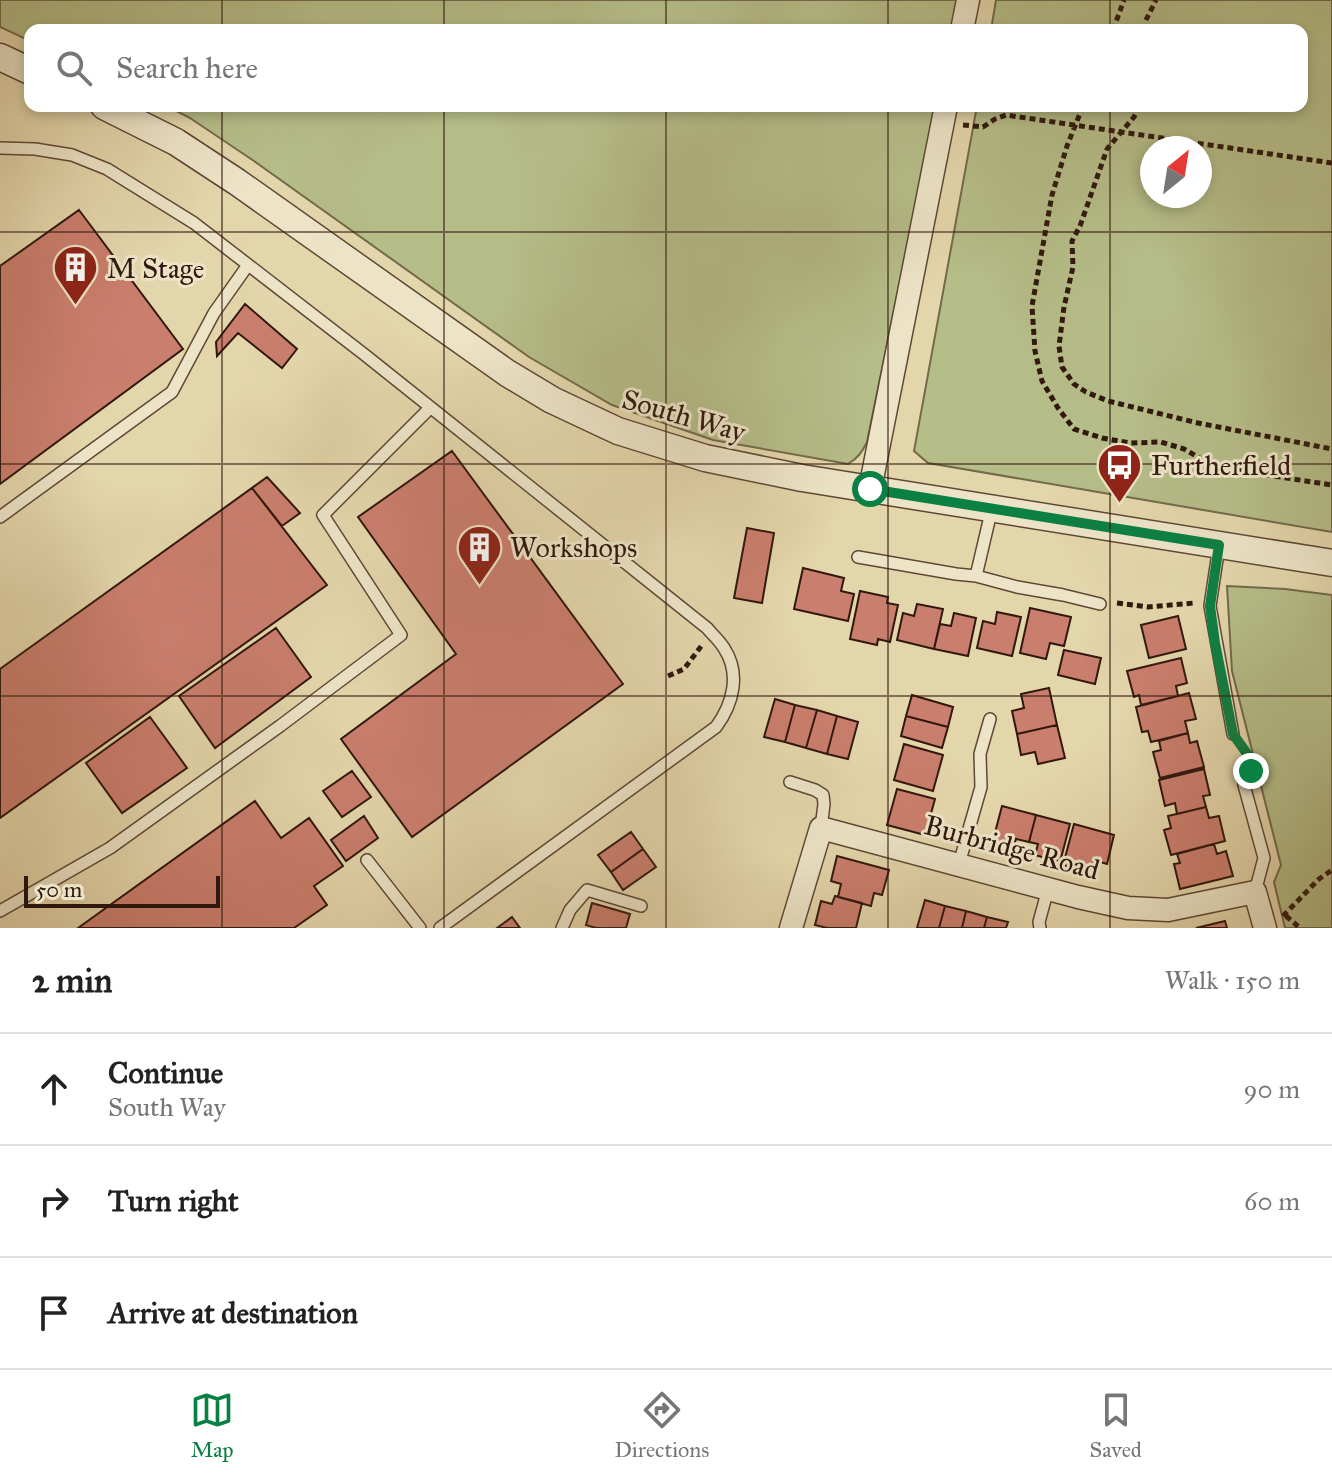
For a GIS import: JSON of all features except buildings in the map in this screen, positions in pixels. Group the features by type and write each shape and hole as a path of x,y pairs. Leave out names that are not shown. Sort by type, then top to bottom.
{"street":[{"path":"963,24 968,0"},
{"path":"0,57 24,68"},
{"name":"South Way","path":"116,112 176,142 237,182 507,373 552,400 618,431 705,458 802,478 1332,563"},
{"path":"870,489 944,115"},
{"path":"791,928 821,828"},
{"name":"Burbridge Road","path":"821,828 1128,908 1168,910 1255,892"},
{"path":"1255,892 1271,920"}],"lane":[{"path":"0,148 72,155 107,169 194,223 707,628 725,649 734,671 733,689 727,712 716,727 440,928"},
{"path":"0,517 172,392 214,313 248,265"},
{"path":"0,911 110,848 401,635 323,515 430,408"},
{"path":"976,576 992,508"},
{"path":"1219,545 1210,602 1233,734"},
{"path":"858,557 976,576 1100,604"},
{"path":"959,864 981,787 980,754 990,719"},
{"path":"790,782 823,795 821,828"},
{"path":"1244,785 1264,858 1255,892"},
{"path":"367,860 420,928"},
{"path":"1040,928 1048,889"},
{"path":"562,928 570,910 587,890 641,906"}],"path":[{"path":"1115,24 1124,0"},
{"path":"1145,24 1156,0"},
{"path":"1081,112 1052,195 1032,306 1035,351 1042,381 1058,408 1074,429 1102,438 1130,443 1161,442 1184,449 1215,467 1332,485"},
{"path":"1137,112 1107,149 1072,241 1073,267 1059,346 1062,367 1074,384 1108,401 1198,423 1332,449"},
{"path":"944,115 983,127 1006,115 1332,163"},
{"path":"1100,604 1148,607 1210,602"},
{"path":"1233,734 1248,755 1251,771 1244,785"},
{"path":"1271,920 1332,870"},
{"path":"1271,920 1300,928"}],"green space":[{"path":"0,0 958,0 953,24 24,24 24,38 0,27"},
{"path":"996,0 1332,0 1332,532 928,463 914,451 976,112 1308,112 1308,24 992,24"},
{"path":"178,112 935,112 867,442 848,464 713,440 612,405 529,357"},
{"path":"1227,586 1332,595 1332,928 1285,928 1274,882 1281,865 1232,671"}],"place":[{"name":"M Stage","path":"76,307"},
{"name":"Furtherfield","path":"1120,504"},
{"name":"Workshops","path":"479,586"}],"route":[{"path":"870,489 1219,545 1210,606 1215,643 1233,734 1248,755 1251,771"}]}
